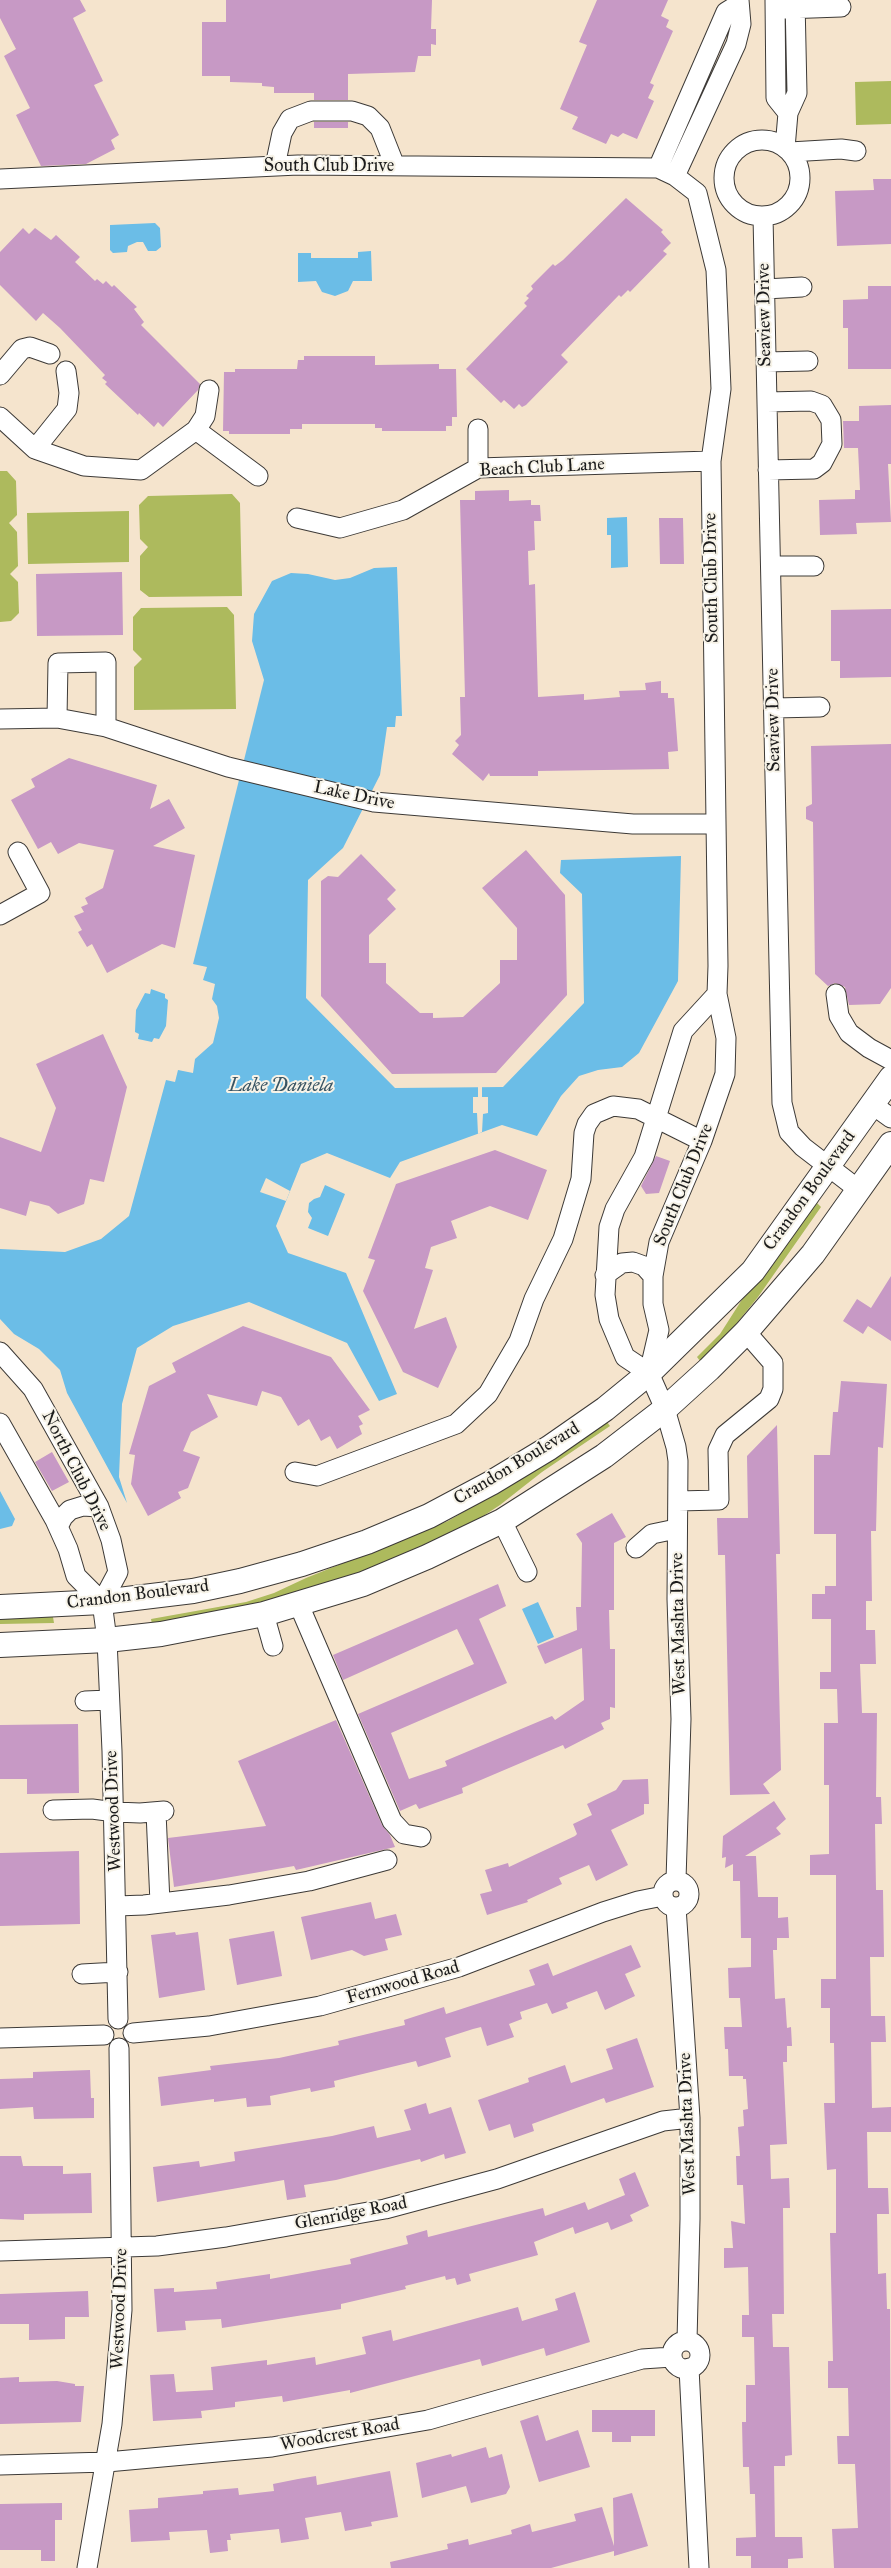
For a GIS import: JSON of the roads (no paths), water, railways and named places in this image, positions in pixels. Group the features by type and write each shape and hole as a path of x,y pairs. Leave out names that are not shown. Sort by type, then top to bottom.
{"main road":[{"name":"Crandon Boulevard","path":"0,1607 102,1602 193,1591 240,1581 302,1564 376,1538 429,1516 491,1483 541,1453 605,1409 649,1373 753,1270 829,1166 882,1111 891,1078"},
{"path":"0,1645 107,1640 198,1628 264,1614 299,1605 363,1584 427,1558 502,1521 604,1456 665,1409 746,1332 813,1254 891,1144"}],"street":[{"path":"667,172 697,77 726,12 739,2"},
{"path":"667,172 717,84 736,44 741,24 739,2"},
{"path":"795,4 797,93 788,113 788,150 797,163 800,175 799,187 794,198 786,208 775,214 763,216 742,210 733,203 727,193 724,172 734,151 743,144 765,140 788,150 841,149 856,151"},
{"path":"788,113 776,98 775,5 795,4 841,7"},
{"path":"697,77 717,84"},
{"path":"275,166 282,134 290,119 311,111 352,111 368,116 380,128 395,166"},
{"name":"South Club Drive","path":"0,179 275,166 395,166 667,172 697,193 716,270 721,389 711,461 717,994 726,1038 725,1074 702,1141 659,1242 653,1276 654,1304 658,1330 649,1373"},
{"name":"Seaview Drive","path":"763,216 782,1103 789,1132 803,1147 859,1190"},
{"path":"765,289 802,288"},
{"path":"0,375 22,349 30,348 50,354"},
{"path":"766,362 808,361"},
{"path":"35,449 67,409 69,393 66,371"},
{"path":"0,417 35,449 84,466 141,470 196,430 205,416 210,390"},
{"path":"767,402 811,401 822,405 831,420 832,436 832,444 822,463 814,469 768,470"},
{"path":"478,429 478,468"},
{"path":"196,430 258,476"},
{"name":"Beach Club Lane","path":"298,518 340,528 403,510 478,468 711,461"},
{"path":"771,566 814,566"},
{"path":"57,718 58,663 106,662 106,727"},
{"path":"774,708 820,707"},
{"name":"Lake Drive","path":"0,718 57,718 106,727 228,767 374,802 633,824 716,824"},
{"path":"0,915 40,893 18,852"},
{"path":"649,1373 625,1357 609,1319 605,1295 605,1275 609,1227 615,1209 644,1157 683,1031 717,994"},
{"path":"836,994 839,1016 849,1033 891,1060"},
{"path":"295,1472 317,1476 456,1424 488,1394 519,1341 534,1298 563,1239 581,1179 586,1124 594,1114 614,1106 638,1110 702,1141"},
{"path":"605,1275 622,1263 633,1262 644,1266 653,1276"},
{"path":"678,1501 719,1500 718,1450 725,1436 769,1399 773,1390 773,1362 746,1332"},
{"name":"North Club Drive","path":"0,1352 33,1390 98,1507 111,1540 118,1572 102,1602"},
{"name":"West Mashta Drive","path":"649,1373 665,1409 676,1447 678,1501 676,1529 681,1719 676,1880 684,1882 690,1892 687,1902 669,1902 690,2118 687,2341"},
{"path":"0,1423 58,1526 76,1576 102,1602"},
{"path":"58,1526 70,1510 83,1506 98,1507"},
{"path":"502,1521 527,1572"},
{"path":"636,1548 652,1534 676,1529"},
{"name":"Westwood Drive","path":"102,1602 107,1640 115,1812 118,2020"},
{"path":"299,1605 392,1821 404,1834 421,1837"},
{"path":"264,1614 273,1646"},
{"path":"85,1701 109,1700"},
{"path":"53,1810 160,1811 160,1903"},
{"path":"117,1906 229,1895 309,1880 387,1860"},
{"name":"Fernwood Road","path":"134,2033 209,2026 320,2006 459,1967 603,1912 638,1901 669,1902"},
{"path":"82,1974 118,1972"},
{"path":"118,2020 127,2022 134,2033 129,2045 119,2048 110,2046 104,2035 109,2022 118,2020"},
{"path":"0,2038 104,2035"},
{"name":"Westwood Drive","path":"87,2568 107,2462 118,2370 123,2248 119,2048"},
{"name":"Glenridge Road","path":"0,2251 123,2248 226,2237 385,2209 497,2179 663,2121 690,2118"},
{"path":"687,2341 694,2343 700,2353 697,2364 689,2368 680,2368 672,2357 678,2344 687,2341"},
{"name":"Woodcrest Road","path":"0,2465 107,2462 272,2447 437,2418 642,2359 672,2357"},
{"path":"689,2368 695,2567"}],"water":[{"path":"155,223 160,228 161,247 156,251 148,251 143,242 137,242 128,246 127,252 113,253 110,250 110,225"},
{"path":"371,251 372,281 353,281 348,291 335,296 322,292 316,281 298,282 298,253 311,253 311,258 358,258 358,252"},
{"path":"627,517 628,567 611,568 611,535 607,535 607,518"},
{"name":"Lake Daniela","path":"397,567 402,716 396,716 395,727 387,727 380,775 343,848 308,880 306,998 395,1088 503,1087 584,1003 582,894 560,873 561,860 681,856 678,981 639,1053 622,1067 598,1070 579,1076 561,1096 537,1136 502,1125 400,1162 390,1178 327,1153 301,1164 276,1226 288,1253 346,1273 397,1394 379,1401 347,1343 249,1302 173,1326 137,1348 122,1404 119,1477 127,1503 67,1393 60,1370 39,1349 14,1334 0,1319 0,1249 65,1252 101,1239 129,1216 166,1080 175,1082 178,1070 193,1073 195,1059 213,1043 219,1018 217,1006 212,999 215,984 203,980 207,967 193,964 264,680 252,641 254,614 272,581 291,573 308,574 335,580 350,578 374,568"},
{"path":"151,989 165,994 165,998 168,1000 166,1026 159,1039 154,1038 152,1042 138,1039 139,1034 135,1032 136,1010 145,993 150,994"},
{"path":"325,1185 345,1194 328,1236 308,1228 312,1218 308,1212 309,1203 320,1197"},
{"path":"0,1491 15,1519 12,1526 0,1529"},
{"path":"538,1602 554,1637 538,1644 522,1609"}]}
